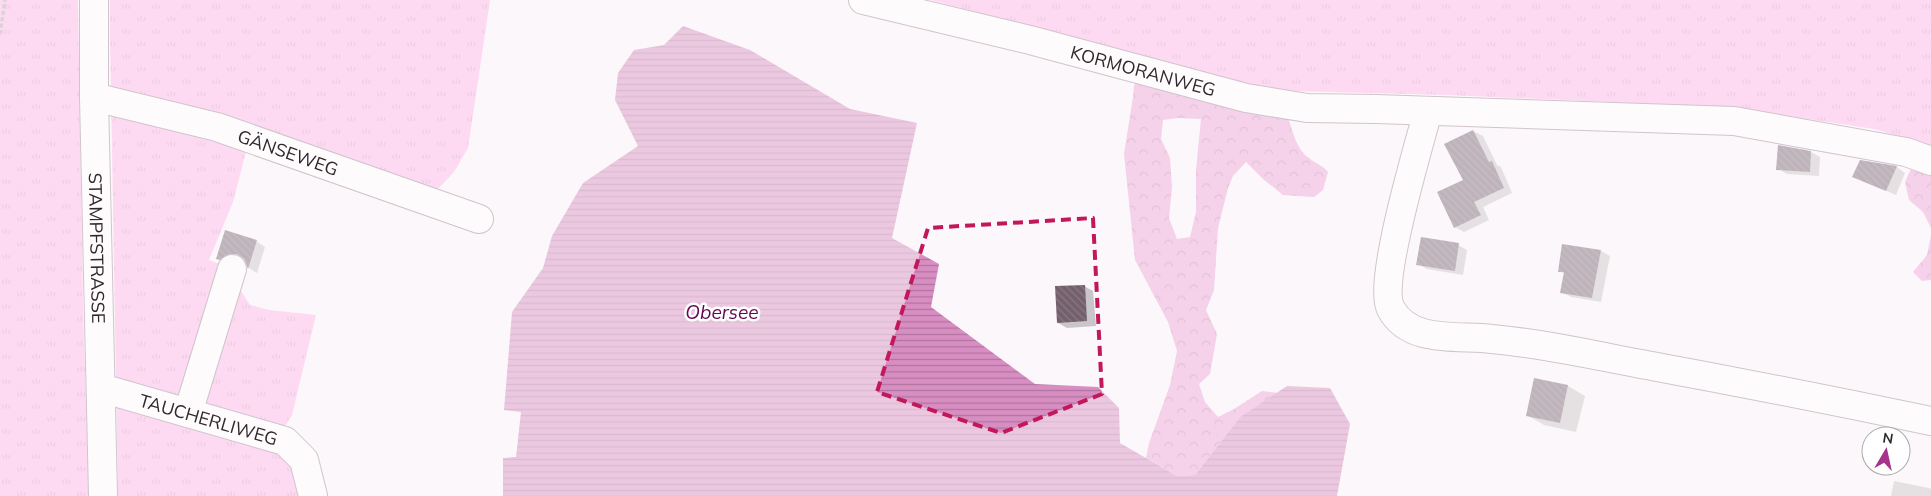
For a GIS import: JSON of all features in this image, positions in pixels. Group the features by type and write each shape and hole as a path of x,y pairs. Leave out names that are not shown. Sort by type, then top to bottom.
{"street":[{"name":"STAMPFSTRASSE","path":"94,0 94,97 103,496"},
{"name":"KORMORANWEG","path":"863,0 1030,40 1246,98 1307,108 1734,121 1906,152 1931,161"},
{"name":"GÄNSEWEG","path":"94,97 217,127 479,219"},
{"path":"1428,111 1402,209 1388,281 1390,307 1405,325 1423,334 1492,338 1564,349 1931,420"},
{"path":"188,413 232,269"},
{"name":"TAUCHERLIWEG","path":"102,388 285,441 304,460 313,496"}],"path":[{"path":"0,34 5,0"}],"highlighted area":[{"path":"1093,218 1102,394 1001,433 877,392 928,228"}],"green space":[{"path":"0,0 78,0 83,310 89,496 0,496"},
{"path":"110,0 490,0 468,148 454,172 436,191 251,132 233,202 209,260 225,266 250,305 269,310 316,315 292,415 282,431 313,496 118,496"},
{"path":"931,0 1931,0 1931,146 1874,129 1774,114 1682,105 1446,95 1255,90"},
{"path":"1137,78 1287,115 1300,149 1328,172 1323,190 1314,197 1283,195 1246,162 1233,176 1218,228 1214,290 1206,310 1217,334 1210,374 1199,384 1205,402 1218,417 1262,391 1278,393 1240,417 1195,475 1177,476 1146,458 1149,443 1170,385 1177,351 1168,322 1135,260 1124,154 1134,86","holes":["1178,118 1201,119 1196,170 1196,212 1190,237 1177,239 1169,218 1172,187 1170,158 1161,139 1163,120"]},
{"path":"1931,147 1931,228 1923,212 1909,200 1905,182 1915,160"},
{"path":"1931,235 1931,280 1922,281 1913,272 1927,255"}],"water":[{"name":"Obersee","path":"683,26 750,50 850,109 917,123 892,238 939,264 931,307 1035,384 1098,387 1119,408 1120,443 1177,476 1195,475 1240,417 1287,386 1330,388 1350,424 1337,496 503,496 503,458 516,457 521,412 504,410 512,312 543,268 552,236 583,183 638,146 615,100 618,73 634,50 664,45"}],"building":[{"path":"1473,130 1489,162 1492,161 1504,188 1474,202 1481,215 1454,228 1437,192 1463,180 1444,144"},
{"path":"1778,145 1811,151 1810,172 1776,170"},
{"path":"1860,160 1897,166 1886,191 1852,177"},
{"path":"225,230 257,240 248,269 244,259 237,254 229,254 220,260 216,259"},
{"path":"1421,237 1459,243 1455,271 1416,265"},
{"path":"1562,244 1601,250 1592,298 1560,293 1564,272 1558,272"},
{"path":"1085,285 1087,321 1057,323 1055,286"},
{"path":"1534,378 1568,385 1560,423 1526,416"}]}
